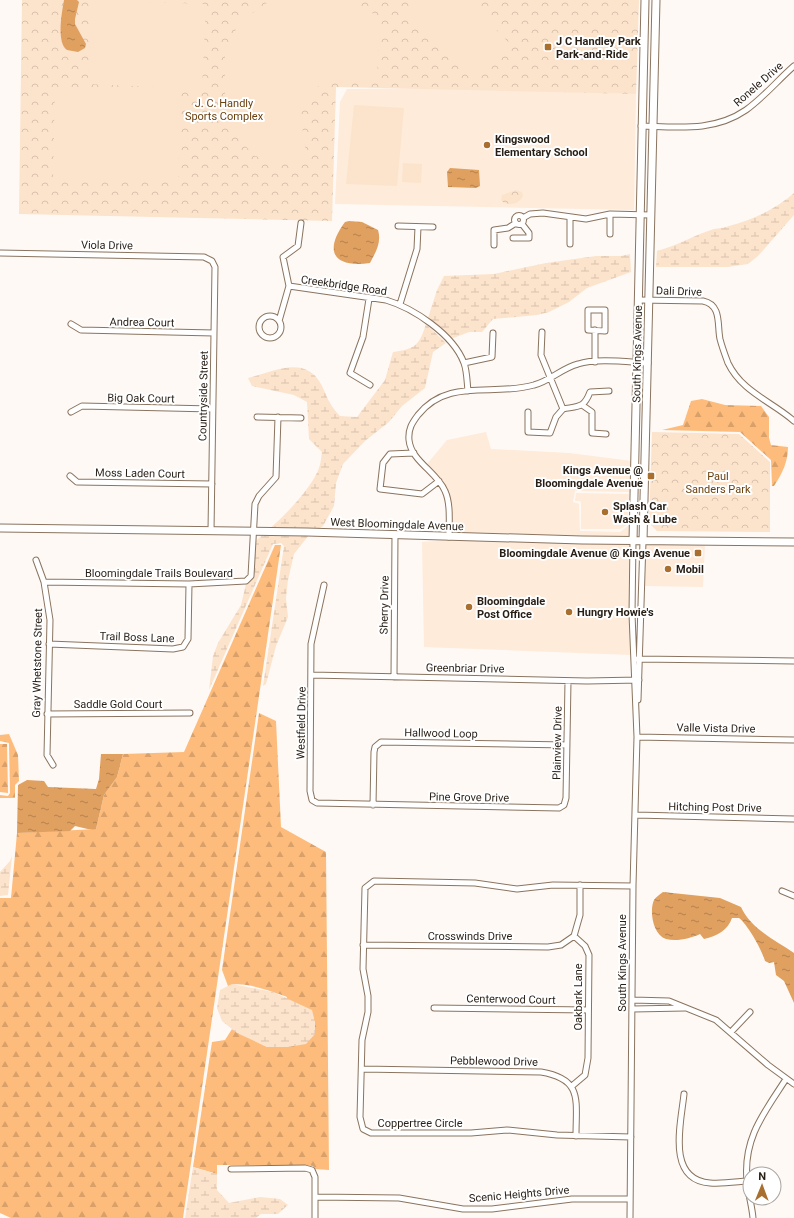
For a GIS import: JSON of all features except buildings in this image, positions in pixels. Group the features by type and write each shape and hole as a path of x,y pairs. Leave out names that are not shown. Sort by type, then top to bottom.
{"main road":[{"name":"South Kings Avenue","path":"633,541 641,126 645,0"},
{"name":"South Kings Avenue","path":"643,541 656,0"},
{"name":"West Bloomingdale Avenue","path":"0,528 307,532 633,541 794,542"}],"street":[{"name":"Ronele Drive","path":"641,126 694,128 710,126 732,118 747,109 794,66"},
{"path":"494,245 494,230 508,228 516,223 519,225 530,214 586,219 610,214 651,215"},
{"path":"610,214 610,234"},
{"path":"513,238 529,238 529,234 520,216 516,217 516,223"},
{"path":"570,218 570,244"},
{"path":"279,321 270,316 264,319 260,325 262,335 269,338 279,335 281,328 279,321 289,286 284,257 298,246 301,223"},
{"path":"398,226 433,227"},
{"path":"400,304 417,249 418,227"},
{"name":"Viola Drive","path":"0,254 204,257 212,261"},
{"name":"Countryside Street","path":"211,531 215,267 212,261"},
{"name":"Creekbridge Road","path":"289,286 369,299 386,300 400,304 424,318 444,336 464,363 468,391"},
{"path":"369,299 363,337 350,373 370,385"},
{"name":"Dali Drive","path":"638,300 703,301 712,305 718,314 722,347 734,373 751,392 794,421"},
{"path":"588,310 605,310 605,331 595,330 588,330 588,310"},
{"name":"Andrea Court","path":"71,324 81,330 214,333"},
{"path":"595,330 595,362"},
{"path":"542,332 541,355 563,409"},
{"path":"464,363 492,357 493,333"},
{"path":"449,537 447,500 445,491 414,453 409,440 410,425 426,406 436,397 468,391 510,390 534,385 578,363 648,363"},
{"path":"528,412 528,432 550,433 556,417 563,409 582,405 586,402 590,392 609,391"},
{"path":"582,405 592,412 592,434 606,434"},
{"name":"Big Oak Court","path":"71,412 82,406 212,409"},
{"path":"257,417 302,418"},
{"name":"Bloomingdale Trails Boulevard","path":"44,582 189,584 246,581 251,576 255,504 259,496 276,477 278,417"},
{"path":"414,453 390,454 383,462 380,489 422,494 439,482"},
{"name":"Moss Laden Court","path":"70,476 77,482 212,484"},
{"name":"Sherry Drive","path":"394,677 396,534"},
{"name":"South Kings Avenue","path":"630,1218 633,886 637,737 637,659 633,541"},
{"name":"South Kings Avenue","path":"637,659 643,541"},
{"name":"Gray Whetstone Street","path":"36,560 44,582 50,620 46,755 53,765"},
{"name":"Trail Boss Lane","path":"49,644 173,649 183,647 188,639 189,584"},
{"name":"Westfield Drive","path":"324,585 312,644 311,797 314,802 320,804 373,805"},
{"path":"637,659 794,661"},
{"name":"Greenbriar Drive","path":"311,676 637,681"},
{"name":"Plainview Drive","path":"564,805 566,798 568,681"},
{"name":"Saddle Gold Court","path":"47,714 190,713"},
{"name":"Valle Vista Drive","path":"637,737 794,740"},
{"name":"Hallwood Loop","path":"373,805 374,752 377,745 381,742 567,745"},
{"name":"Pine Grove Drive","path":"373,805 556,809 564,805"},
{"name":"Hitching Post Drive","path":"636,815 794,819"},
{"name":"Coppertree Circle","path":"631,1137 576,1136 507,1130 471,1133 371,1133 363,1129 360,1117 362,1040 368,1012 368,996 363,969 365,888 374,881 475,883 517,889 553,885 633,886"},
{"path":"574,936 580,915 580,885"},
{"path":"782,891 794,896"},
{"name":"Crosswinds Drive","path":"363,945 548,947 561,945 574,936"},
{"name":"Oakbark Lane","path":"572,1086 585,1074 588,1058 589,955 585,946 574,936"},
{"path":"633,1000 668,1001 716,1020 768,1066 794,1084"},
{"name":"Centerwood Court","path":"434,1008 588,1010"},
{"path":"633,1009 686,1008"},
{"path":"731,1032 750,1012"},
{"name":"Pebblewood Drive","path":"362,1069 541,1072 557,1075 572,1086"},
{"path":"747,1166 748,1146 753,1134 761,1118 786,1079"},
{"path":"572,1086 576,1100 576,1136"},
{"path":"684,1094 679,1140 679,1154 683,1168 694,1178 709,1183 742,1181"},
{"path":"231,1169 306,1168 312,1170 315,1177 315,1218"},
{"name":"Scenic Heights Drive","path":"316,1197 399,1198 463,1209 492,1209 572,1199 630,1199"},
{"path":"751,1206 753,1218"}],"shaded area":[{"name":"Kingswood Elementary School","path":"440,88 636,94 634,210 335,204 340,102 347,89"},
{"path":"486,432 491,449 569,453 632,461 630,538 452,534 448,491 440,478 427,464 447,440","holes":["575,491 629,492 631,494 630,521 628,526 620,532 580,531 579,504 573,502"]},
{"name":"Splash Car Wash & Lube","path":"576,493 629,494 627,525 620,529 581,529 581,503 580,501 575,501"},
{"path":"449,540 630,544 631,655 424,647 422,542"},
{"path":"646,544 705,545 703,587 645,586"}],"green space":[{"name":"J. C. Handly Sports Complex","path":"22,0 639,0 636,94 336,87 332,221 19,214"},
{"path":"91,0 206,4 202,89 88,84"},
{"path":"271,0 353,1 380,18 377,78 358,78 321,82 300,113 307,159 290,163 255,156 230,130 225,94 225,48 241,21"},
{"path":"417,0 467,0 511,45 481,76 471,79 404,12"},
{"path":"55,88 180,90 178,181 53,179"},
{"path":"354,105 404,108 397,186 346,184"},
{"path":"403,163 422,164 421,183 402,182"},
{"path":"516,190 522,192 523,196 517,202 507,204 501,200 502,195"},
{"path":"794,193 794,215 758,256 748,264 728,267 656,267 657,251 707,231 746,221 772,209"},
{"path":"630,254 631,272 587,288 569,302 549,312 537,315 493,319 482,332 469,332 451,339 428,318 437,290 444,276 494,274 546,263 596,256 621,256"},
{"path":"426,324 446,343 433,352 425,388 402,406 389,422 365,441 343,464 336,483 334,506 323,526 317,530 269,529 290,509 311,483 319,468 322,452 309,439 307,402 294,395 252,386 248,378 277,369 297,367 306,370 314,375 321,384 331,404 340,416 357,417 385,380 393,352 411,348 415,345 421,337"},
{"path":"702,399 725,405 761,406 769,417 769,438 771,445 788,447 784,468 774,486 772,486 771,460 740,432 662,430 683,425 691,401"},
{"name":"Paul Sanders Park","path":"652,432 739,434 770,462 770,532 657,531 649,523"},
{"path":"262,535 309,535 294,554 288,580 286,598 288,617 276,646 266,684 263,686 284,546 281,543 273,544 209,690 213,656 218,643 241,605 246,584 254,577 256,541"},
{"path":"275,545 281,545 183,1218 11,1218 0,1213 0,898 11,898 17,833 96,829 104,795 117,777 123,754 184,752"},
{"path":"259,713 276,721 281,827 326,852 329,1170 315,1169 313,1166 305,1165 217,1165 217,1174 193,1167 212,1042 225,1040 232,1029 267,1047 287,997 241,984 228,986 222,970"},
{"path":"9,734 18,755 19,781 15,785 15,798 0,798 0,795 8,796 10,793 9,743 0,741 0,735"},
{"path":"0,744 7,744 8,793 0,792"},
{"path":"12,856 8,895 0,896 0,872 10,861"},
{"path":"232,984 273,992 312,1010 315,1022 315,1034 306,1044 288,1047 267,1047 237,1033 222,1021 217,1008 220,990"},
{"path":"193,1167 217,1174 217,1190 229,1203 260,1197 280,1199 288,1205 278,1214 261,1214 256,1218 185,1218"}],"water":[{"path":"64,0 77,0 79,2 75,24 86,44 85,48 78,52 67,50 62,40 61,26"},
{"path":"450,168 479,170 480,186 476,188 448,187 447,172"},
{"path":"345,222 362,222 378,230 379,244 370,263 348,263 340,260 336,256 334,249 338,233"},
{"path":"101,754 123,754 117,777 104,795 96,829 75,826 70,831 17,833 18,785 27,780 44,781 48,787 96,789 99,779"},
{"path":"663,892 720,898 741,907 745,915 757,928 794,953 794,1003 784,981 776,975 774,962 769,963 765,961 754,938 743,921 739,918 732,918 728,926 721,932 704,939 700,934 679,940 670,940 662,937 655,928 652,910 654,900"}],"place":[{"name":"J C Handley Park Park-and-Ride","path":"548,47"},
{"name":"Kingswood Elementary School","path":"487,145"},
{"name":"Kings Avenue @ Bloomingdale Avenue","path":"651,476"},
{"name":"Splash Car Wash & Lube","path":"605,512"},
{"name":"Bloomingdale Avenue @ Kings Avenue","path":"698,553"},
{"name":"Mobil","path":"668,569"},
{"name":"Bloomingdale Post Office","path":"469,607"},
{"name":"Hungry Howie's","path":"569,612"}]}
